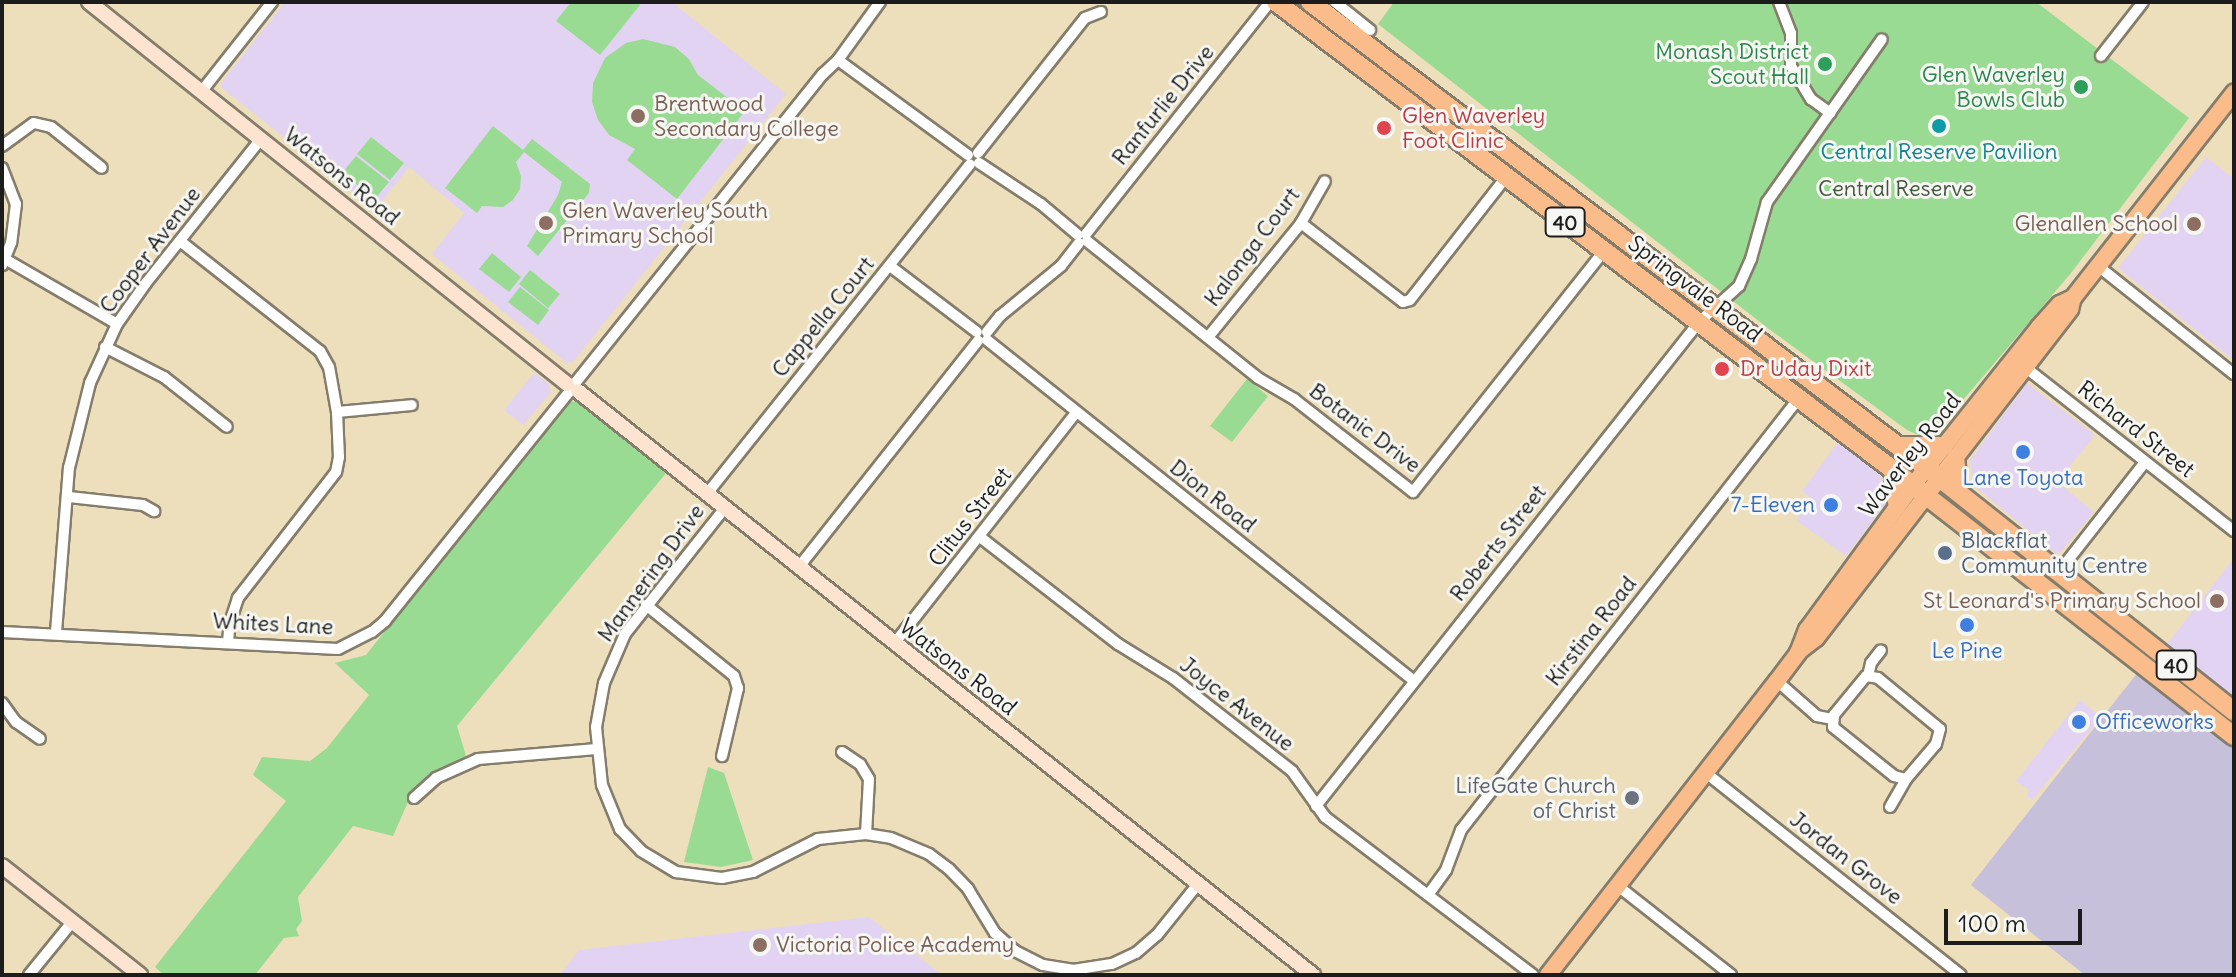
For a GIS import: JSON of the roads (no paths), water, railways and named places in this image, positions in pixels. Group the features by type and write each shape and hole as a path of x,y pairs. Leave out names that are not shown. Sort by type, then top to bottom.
{"highway":[{"name":"Springvale Road","path":"1273,2 1920,490 2234,736"},
{"name":"Springvale Road","path":"1310,2 1933,473 2234,711"},
{"path":"2109,637 2118,620"}],"main road":[{"name":"Waverley Road","path":"1548,975 1777,681 1798,653 1807,630 2019,363 2070,309 2073,298 2234,93"},
{"path":"1896,445 1951,450 1960,494"},
{"path":"1892,469 1903,512 1946,511"}],"street":[{"name":"Watsons Road","path":"89,2 1313,975"},
{"path":"201,92 272,2"},
{"name":"Whites Lane","path":"2,632 56,632 338,649 372,632 385,621 823,74 838,60 880,2"},
{"name":"Ranfurlie Drive","path":"798,568 982,336 1000,316 1061,266 1273,2"},
{"path":"1298,19 1310,2"},
{"path":"1335,2 1370,30"},
{"path":"1779,2 1791,33 1791,66 1811,99 1830,113"},
{"path":"2101,56 2143,2"},
{"name":"Cappella Court","path":"706,495 1085,18 1101,12"},
{"name":"Roberts Street","path":"1316,806 1699,322 1730,298 1746,272 1767,202 1882,39"},
{"name":"Botanic Drive","path":"838,60 1041,204 1258,378 1294,399 1413,492 1604,251"},
{"path":"2,146 34,123 51,127 102,168"},
{"name":"Cooper Avenue","path":"56,632 78,422 105,347 117,324 261,139"},
{"path":"2,168 16,204 16,223 4,262 117,324"},
{"path":"1301,223 1403,302 1410,300 1506,177"},
{"name":"Kalonga Court","path":"1209,336 1301,223 1325,181"},
{"path":"180,241 320,351 329,367 337,412 339,457 336,472 238,598 230,622 228,642"},
{"name":"Dion Road","path":"890,266 1414,681"},
{"path":"2098,266 2234,374"},
{"path":"105,347 164,377 227,427"},
{"name":"Richard Street","path":"2019,363 2234,531"},
{"name":"Kirstina Road","path":"1428,895 1446,870 1461,830 1799,398"},
{"path":"337,412 412,405"},
{"name":"Clitus Street","path":"894,644 1076,413"},
{"path":"2058,573 2145,462"},
{"path":"69,497 143,505 154,511"},
{"name":"Mannering Drive","path":"724,509 646,605 610,663 599,706 597,749 602,785 620,829 641,851 676,872 706,878 740,876 818,839 866,834 903,842 938,860 968,889 995,933 1015,951 1058,969 1090,972 1124,959 1148,943 1198,884"},
{"name":"Joyce Avenue","path":"980,537 1118,644 1173,678 1292,771 1325,817 1533,975"},
{"path":"646,605 734,676 738,688 722,756"},
{"path":"1868,676 1871,663 1881,650"},
{"path":"1890,807 1906,779 1936,744 1940,729 1878,678 1868,676 1861,679 1833,719 1836,731 1894,776 1906,779"},
{"path":"1777,681 1817,716 1833,719"},
{"path":"2,703 16,722 40,739"},
{"path":"414,798 436,778 478,759 597,749"},
{"path":"842,752 860,764 869,779 866,834"},
{"name":"Jordan Grove","path":"1706,773 1961,975"},
{"path":"2,866 140,975"},
{"path":"1618,886 1731,975"},
{"path":"29,975 72,922"}],"place":[{"name":"Monash District Scout Hall","path":"1825,64"},
{"name":"Glen Waverley Bowls Club","path":"2081,87"},
{"name":"Brentwood Secondary College","path":"638,116"},
{"name":"Central Reserve Pavilion","path":"1939,126"},
{"name":"Glen Waverley Foot Clinic","path":"1384,128"},
{"name":"Glen Waverley South Primary School","path":"546,223"},
{"name":"Glenallen School","path":"2194,224"},
{"name":"Dr Uday Dixit","path":"1722,369"},
{"name":"Lane Toyota","path":"2023,452"},
{"name":"7-Eleven","path":"1831,505"},
{"name":"Blackflat Community Centre","path":"1945,553"},
{"name":"St Leonard's Primary School","path":"2217,601"},
{"name":"Le Pine","path":"1967,625"},
{"name":"Officeworks","path":"2079,722"},
{"name":"LifeGate Church of Christ","path":"1632,798"},
{"name":"Victoria Police Academy","path":"760,945"}],"park label":[{"name":"Central Reserve","path":"1896,189"}]}
